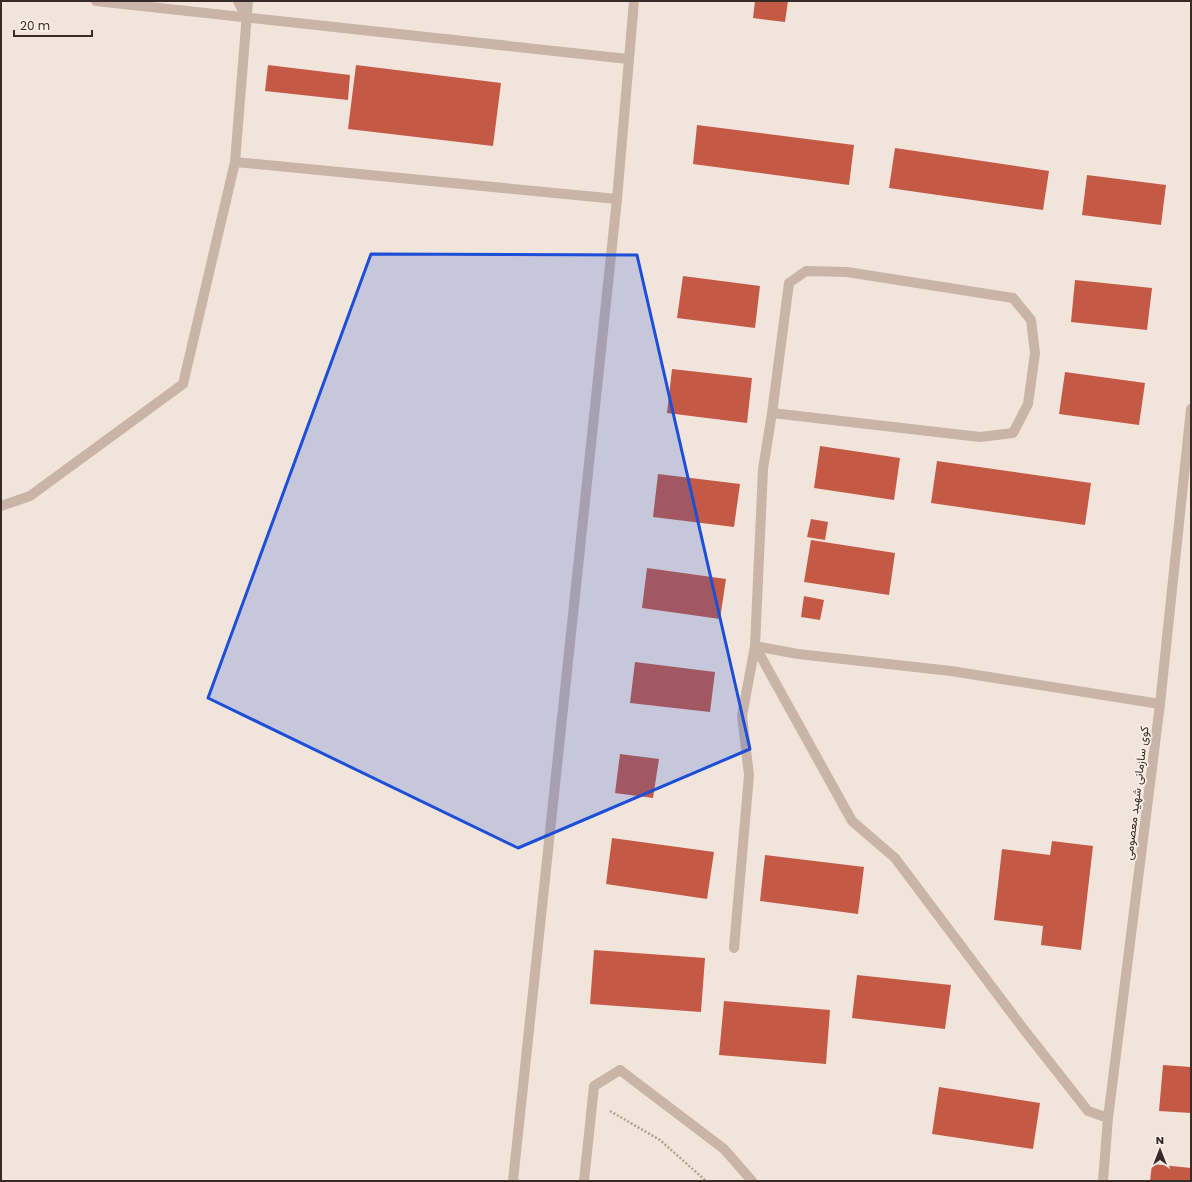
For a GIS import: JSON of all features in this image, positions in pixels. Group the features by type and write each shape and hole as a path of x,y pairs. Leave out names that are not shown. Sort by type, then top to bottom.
{"street":[{"path":"96,1 628,59"},
{"path":"238,1 246,18"},
{"path":"1,506 30,496 183,384 235,162 248,1"},
{"path":"513,1181 617,200 634,1"},
{"path":"235,162 617,200"},
{"path":"734,948 749,775 742,716 755,646 763,469 789,283 806,271 847,272 1013,298 1031,320 1035,353 1028,404 1013,433 980,437 772,413"},
{"name":"کوی سازمانی شهید معصومی","path":"1103,1181 1108,1118 1160,704 1191,409"},
{"path":"755,646 798,654 951,671 1160,704"},
{"path":"755,646 852,821 895,858 1022,1027 1088,1111 1108,1118"},
{"path":"584,1181 594,1086 620,1070 724,1149 752,1181"}],"path":[{"path":"592,1101 660,1140 706,1181"}],"highlighted area":[{"path":"371,254 637,255 750,749 518,848 208,698"}],"building":[{"path":"755,1 788,1 785,22 753,18"},
{"path":"268,65 350,75 348,100 265,91"},
{"path":"356,65 501,83 493,146 348,129"},
{"path":"697,125 854,145 849,185 693,164"},
{"path":"895,148 1049,171 1043,210 889,188"},
{"path":"1087,175 1166,185 1161,225 1082,215"},
{"path":"683,276 760,286 755,328 677,318"},
{"path":"1075,280 1152,288 1147,330 1071,322"},
{"path":"672,369 752,378 747,423 667,413"},
{"path":"1065,372 1145,383 1139,425 1059,414"},
{"path":"820,446 900,458 894,500 814,488"},
{"path":"937,461 1091,483 1085,525 931,503"},
{"path":"658,474 740,484 734,527 653,517"},
{"path":"811,519 828,522 825,540 807,537"},
{"path":"811,540 895,553 889,595 804,582"},
{"path":"647,568 726,579 720,619 642,608"},
{"path":"804,596 824,600 820,620 801,617"},
{"path":"635,662 715,672 710,712 630,703"},
{"path":"620,754 659,759 653,798 615,793"},
{"path":"612,838 714,852 707,899 606,884"},
{"path":"1052,841 1093,846 1081,950 1041,945 1043,926 994,920 1002,849 1050,855"},
{"path":"765,855 864,867 858,914 760,901"},
{"path":"594,950 705,958 701,1012 590,1004"},
{"path":"857,975 951,985 945,1029 852,1018"},
{"path":"724,1001 830,1010 826,1064 719,1055"},
{"path":"1163,1065 1191,1067 1191,1113 1159,1111"},
{"path":"939,1087 1040,1103 1033,1149 932,1134"},
{"path":"1152,1164 1191,1168 1191,1181 1150,1181"}]}
